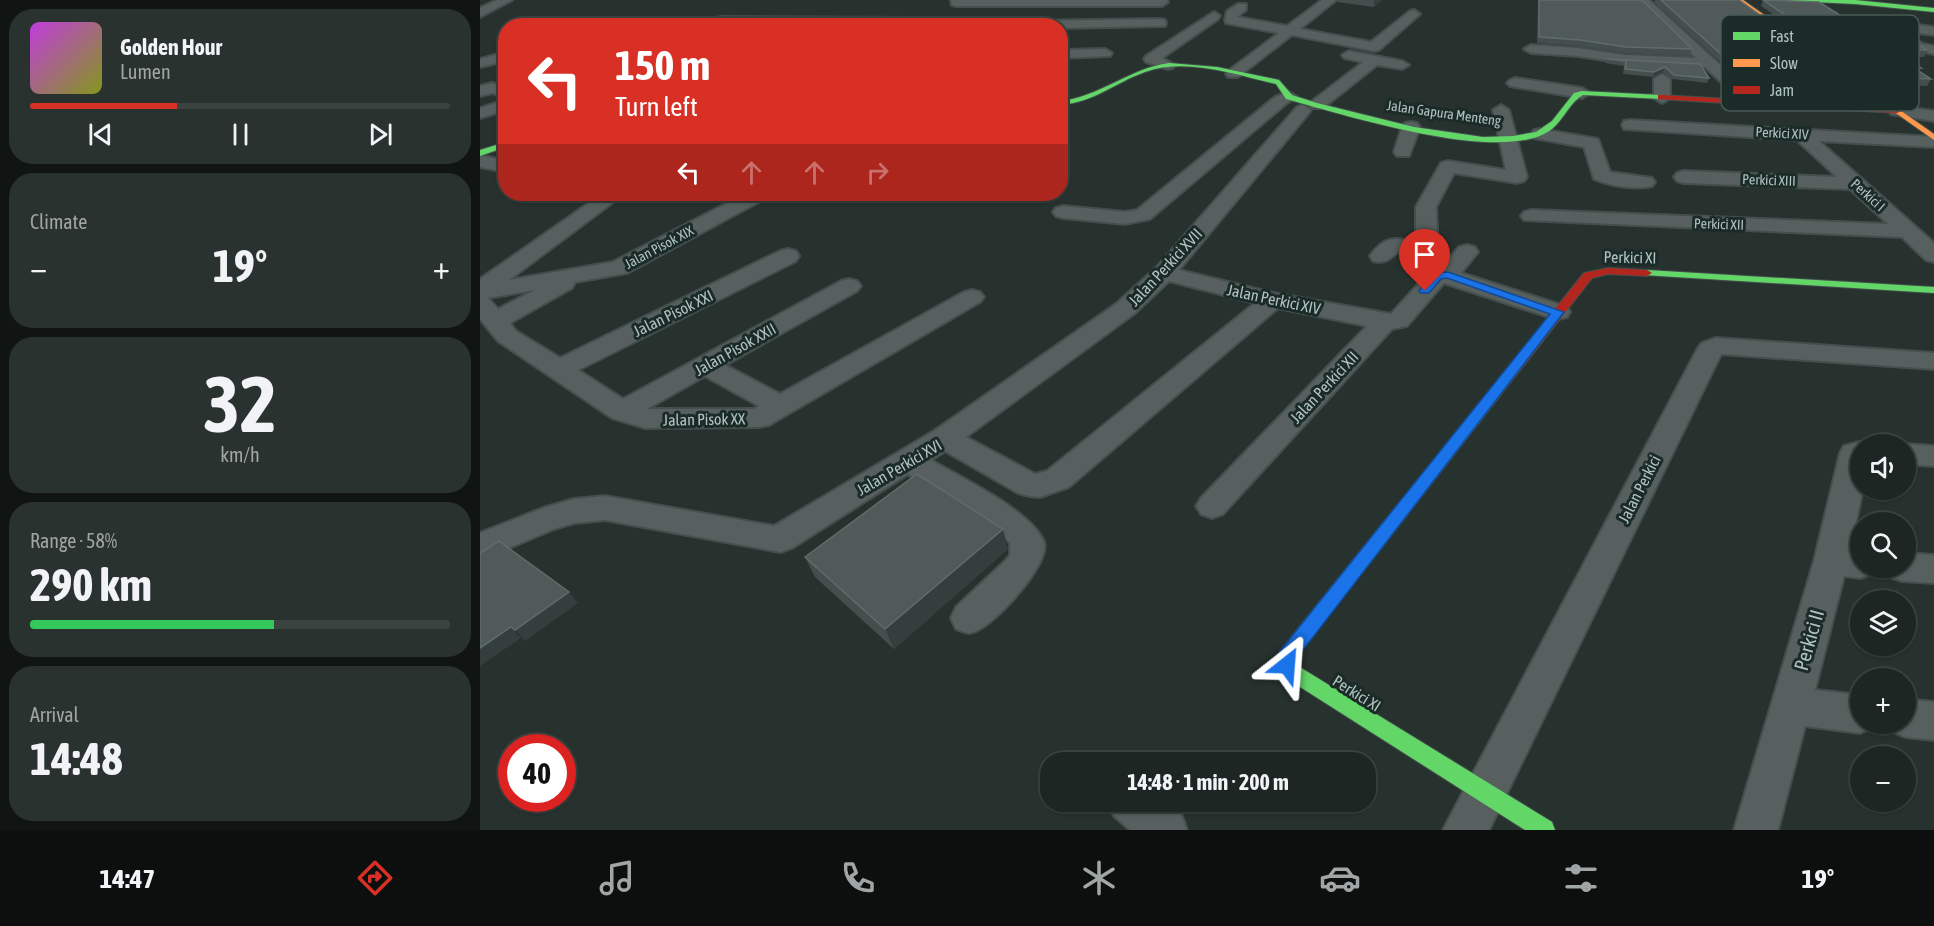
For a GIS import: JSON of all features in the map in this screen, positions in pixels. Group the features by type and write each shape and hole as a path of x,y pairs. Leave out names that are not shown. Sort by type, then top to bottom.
{"street":[{"path":"480,13 507,0"},
{"path":"1214,16 1151,60 1168,65 1233,74 1330,0"},
{"path":"1642,0 1721,73"},
{"path":"1739,0 1760,15"},
{"path":"1775,0 1855,2 1934,10"},
{"path":"1032,18 1039,1"},
{"path":"954,4 1039,1 1162,2"},
{"path":"1242,7 1231,14 1231,20 1291,30 1374,53 1406,59"},
{"path":"1063,212 1125,218 1143,215 1281,100 1303,104 1374,53 1414,14"},
{"path":"1068,24 1160,23"},
{"path":"1919,29 1934,31"},
{"path":"1919,47 1934,50"},
{"path":"1531,49 1578,52 1624,59 1711,63"},
{"path":"1327,51 1374,53"},
{"path":"1068,54 1105,53"},
{"path":"480,63 498,58"},
{"path":"1068,103 1083,102 1146,69 1168,65"},
{"name":"Jalan Gapura Menteng","path":"1233,74 1282,83 1303,104 1411,127 1481,138 1540,134"},
{"path":"1662,79 1662,98"},
{"path":"1515,83 1582,93 1721,101"},
{"path":"480,91 492,88 498,90"},
{"path":"1540,134 1577,95 1582,93"},
{"name":"Jalan Perkici XVII","path":"944,438 1125,309 1164,273 1303,104"},
{"path":"480,113 498,107"},
{"path":"1381,256 1395,244 1427,251 1426,207 1448,167 1517,177 1501,110"},
{"path":"1897,111 1934,116"},
{"path":"1897,111 1934,140"},
{"name":"Perkici XIV","path":"1630,124 1802,135 1934,140"},
{"path":"1403,152 1411,127"},
{"path":"1540,134 1592,143 1601,175 1610,179 1645,182"},
{"name":"Perkici I","path":"1802,135 1934,255"},
{"path":"480,153 498,147"},
{"path":"480,161 498,165"},
{"name":"Perkici XIII","path":"1684,177 1854,183"},
{"path":"480,291 604,201"},
{"name":"Jalan Pisok XIX","path":"480,291 619,268 746,201"},
{"name":"Perkici XII","path":"1531,216 1907,231"},
{"name":"Jalan Perkici XII","path":"1212,506 1384,322 1398,321 1467,252"},
{"name":"Jalan Pisok XXI","path":"557,370 788,256"},
{"name":"Perkici XI","path":"1484,792 1292,672 1287,665 1286,657 1582,280 1598,272 1934,290"},
{"name":"Jalan Perkici XIV","path":"1164,273 1273,300 1384,322"},
{"path":"1442,275 1558,312"},
{"path":"488,312 575,277"},
{"name":"Jalan Pisok XXII","path":"622,411 849,286"},
{"name":"Jalan Pisok XX","path":"488,312 507,336 622,411 645,419 750,419 780,406 972,297"},
{"name":"Jalan Perkici XVI","path":"480,547 516,530 574,511 605,508 780,539 944,438 1029,485 1048,483 1067,471 1273,300"},
{"name":"Jalan Perkici","path":"1465,830 1711,348 1716,346 1934,361"},
{"path":"705,365 780,406"},
{"path":"1916,455 1934,456"},
{"path":"908,460 1012,524 1022,532 1028,543 1027,556 1018,570 969,618"},
{"name":"Perkici II","path":"1756,830 1790,706 1846,563 1851,500"},
{"path":"1916,568 1934,570"},
{"path":"1790,706 1850,713"},
{"path":"1916,720 1934,722"},
{"path":"1484,792 1544,830"},
{"path":"1142,812 1166,830"}],"building":[{"path":"1539,0 1642,0 1692,49 1626,47 1539,37"},
{"path":"1661,0 1739,0 1760,15 1721,15 1721,54"},
{"path":"1763,0 1819,2 1840,15 1785,15"},
{"path":"1607,59 1700,64 1709,78 1674,75 1665,67 1654,72 1625,69 1626,61"},
{"path":"1919,71 1931,79 1919,79"},
{"path":"917,474 1003,529 885,629 805,557"},
{"path":"499,541 569,592 515,630 511,627 480,648 480,553"}],"traffic: fast":[{"path":"1775,0 1855,2 1934,10"},
{"path":"1068,102 1098,94 1130,76 1155,67 1200,66 1279,82 1289,97 1379,121 1450,136 1513,139 1544,131 1555,122 1577,95 1582,93 1661,97"},
{"path":"480,153 498,147"},
{"path":"1647,273 1934,290"},
{"path":"1494,394 1286,657 1287,665 1292,672 1544,830"}],"traffic: slow":[{"path":"1739,0 1760,15"},
{"path":"1896,111 1934,138"}],"traffic: jam":[{"path":"1661,97 1721,101"},
{"path":"1494,394 1588,275 1608,271 1647,273"}],"route":[{"path":"1287,665 1286,657 1558,312 1448,275 1438,276 1425,291"}]}
